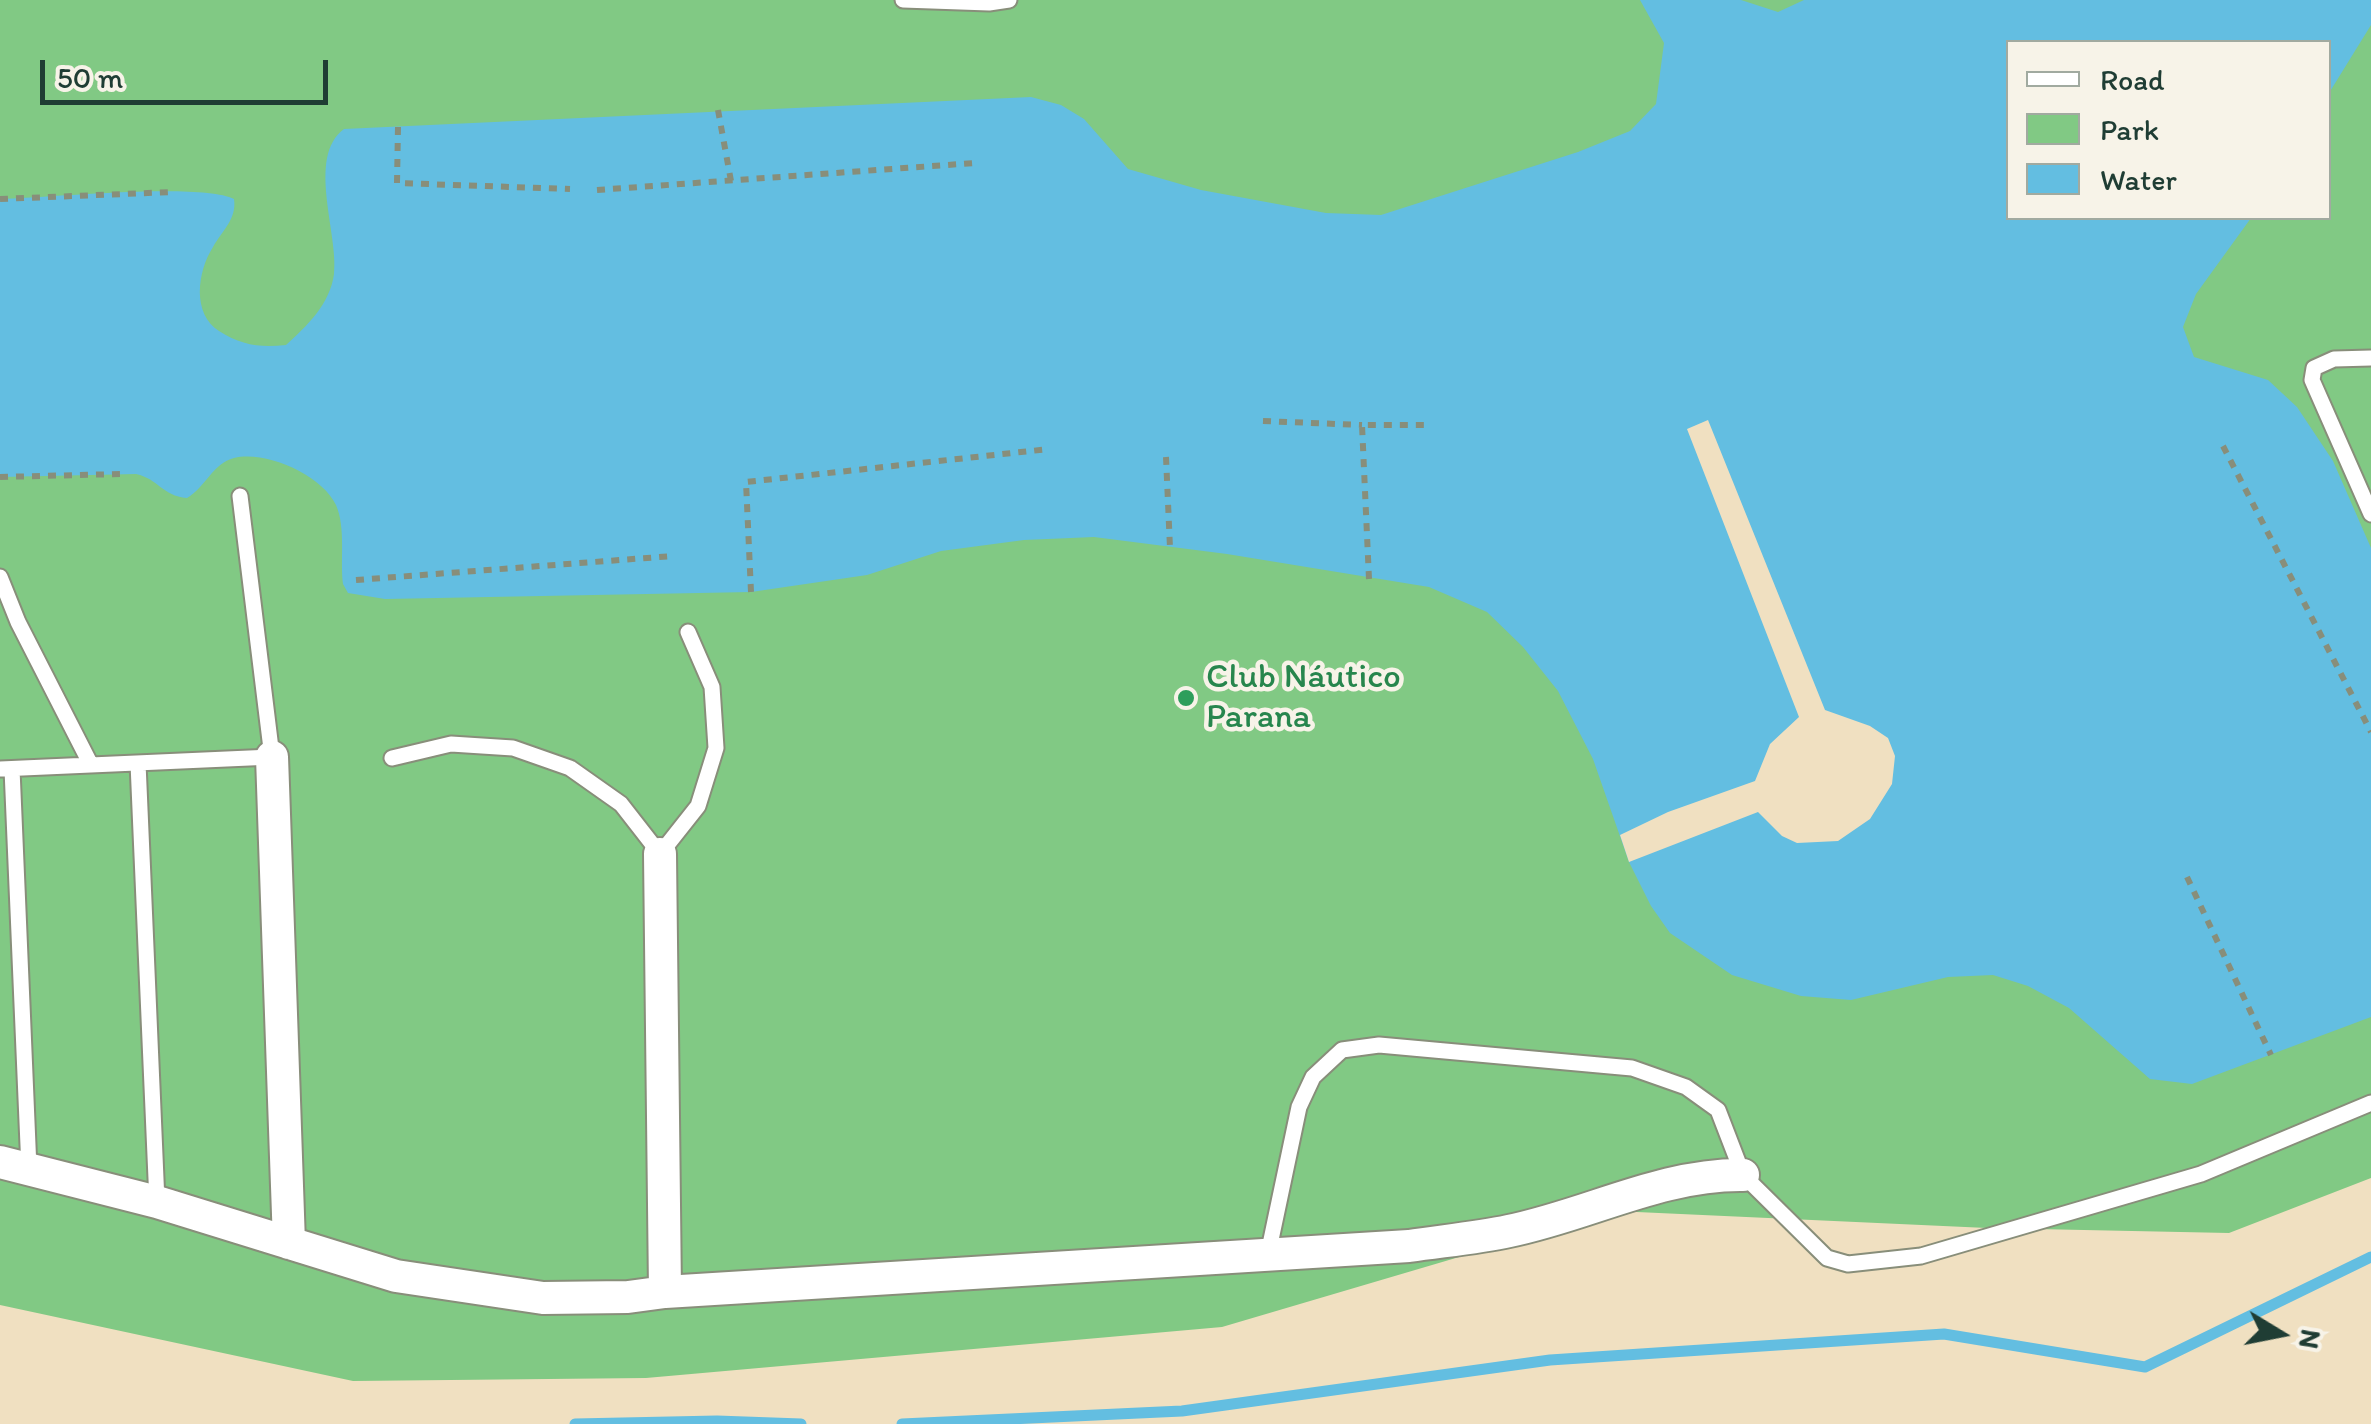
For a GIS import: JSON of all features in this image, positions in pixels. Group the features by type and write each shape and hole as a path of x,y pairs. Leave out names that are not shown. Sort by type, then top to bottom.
{"street":[{"path":"272,758 289,1243"},
{"path":"660,854 666,1292"},
{"path":"15,1166 157,1202 396,1276 543,1298 628,1298 666,1292 1409,1246 1511,1231 1708,1175 1743,1176"}],"lane":[{"path":"904,0 1009,0"},
{"path":"2371,358 2334,359 2314,368 2312,380 2371,514"},
{"path":"15,1166 6,769 272,758 240,496"},
{"path":"0,577 18,622 91,765"},
{"path":"0,622 18,622"},
{"path":"392,758 451,744 512,748 570,768 620,804 660,854 698,806 716,748 712,687 688,632"},
{"path":"138,763 157,1202"},
{"path":"1268,1254 1299,1107 1313,1076 1342,1050 1379,1045 1632,1068 1686,1087 1718,1110 1743,1176 1828,1258 1848,1264 1920,1256 2201,1174 2371,1102"}],"path":[{"path":"718,110 730,181"},
{"path":"398,126 397,182 570,190"},
{"path":"597,190 975,163"},
{"path":"0,200 174,192"},
{"path":"1263,421 1426,425"},
{"path":"1362,425 1369,579"},
{"path":"2223,446 2371,732"},
{"path":"751,592 746,482 1050,449"},
{"path":"1166,456 1170,548"},
{"path":"0,477 120,474"},
{"path":"356,580 673,556"},
{"path":"2187,877 2271,1055"}],"green space":[{"name":"Club Náutico Parana","path":"0,0 2371,0 2371,1178 2229,1233 1987,1228 1615,1211 1222,1327 646,1378 353,1381 0,1305"}],"water":[{"path":"1640,0 1741,0 1778,12 1804,0 2371,0 2371,25 2331,90 2331,40 2006,40 2006,220 2250,220 2196,294 2183,327 2194,357 2268,380 2297,407 2333,461 2371,548 2371,1017 2192,1084 2150,1079 2069,1008 2028,986 1993,975 1948,977 1851,1000 1801,996 1732,975 1670,933 1651,906 1629,862 1593,759 1558,691 1523,647 1487,612 1429,587 1094,537 1024,540 941,551 867,575 751,592 385,599 348,593 343,584 342,534 336,505 319,484 277,461 234,458 215,470 187,498 136,474 0,477 0,199 158,191 216,194 234,199 231,219 203,268 200,292 204,314 210,324 227,336 251,344 286,345 316,314 332,285 334,257 325,177 333,142 344,129 1031,97 1061,105 1084,119 1128,169 1201,190 1326,213 1381,215 1578,152 1630,131 1656,104 1664,43"}],"pier":[{"path":"1708,420 1825,710 1870,726 1888,738 1895,756 1892,784 1870,819 1838,841 1797,843 1782,836 1758,812 1629,862 1620,835 1668,812 1755,781 1770,744 1799,717 1687,429"}],"waterway":[{"path":"902,1424 1182,1411 1550,1360 1944,1334 2145,1367 2371,1257"},
{"path":"575,1424 801,1424"}],"place":[{"name":"Club Náutico Parana","path":"1186,698"}]}
